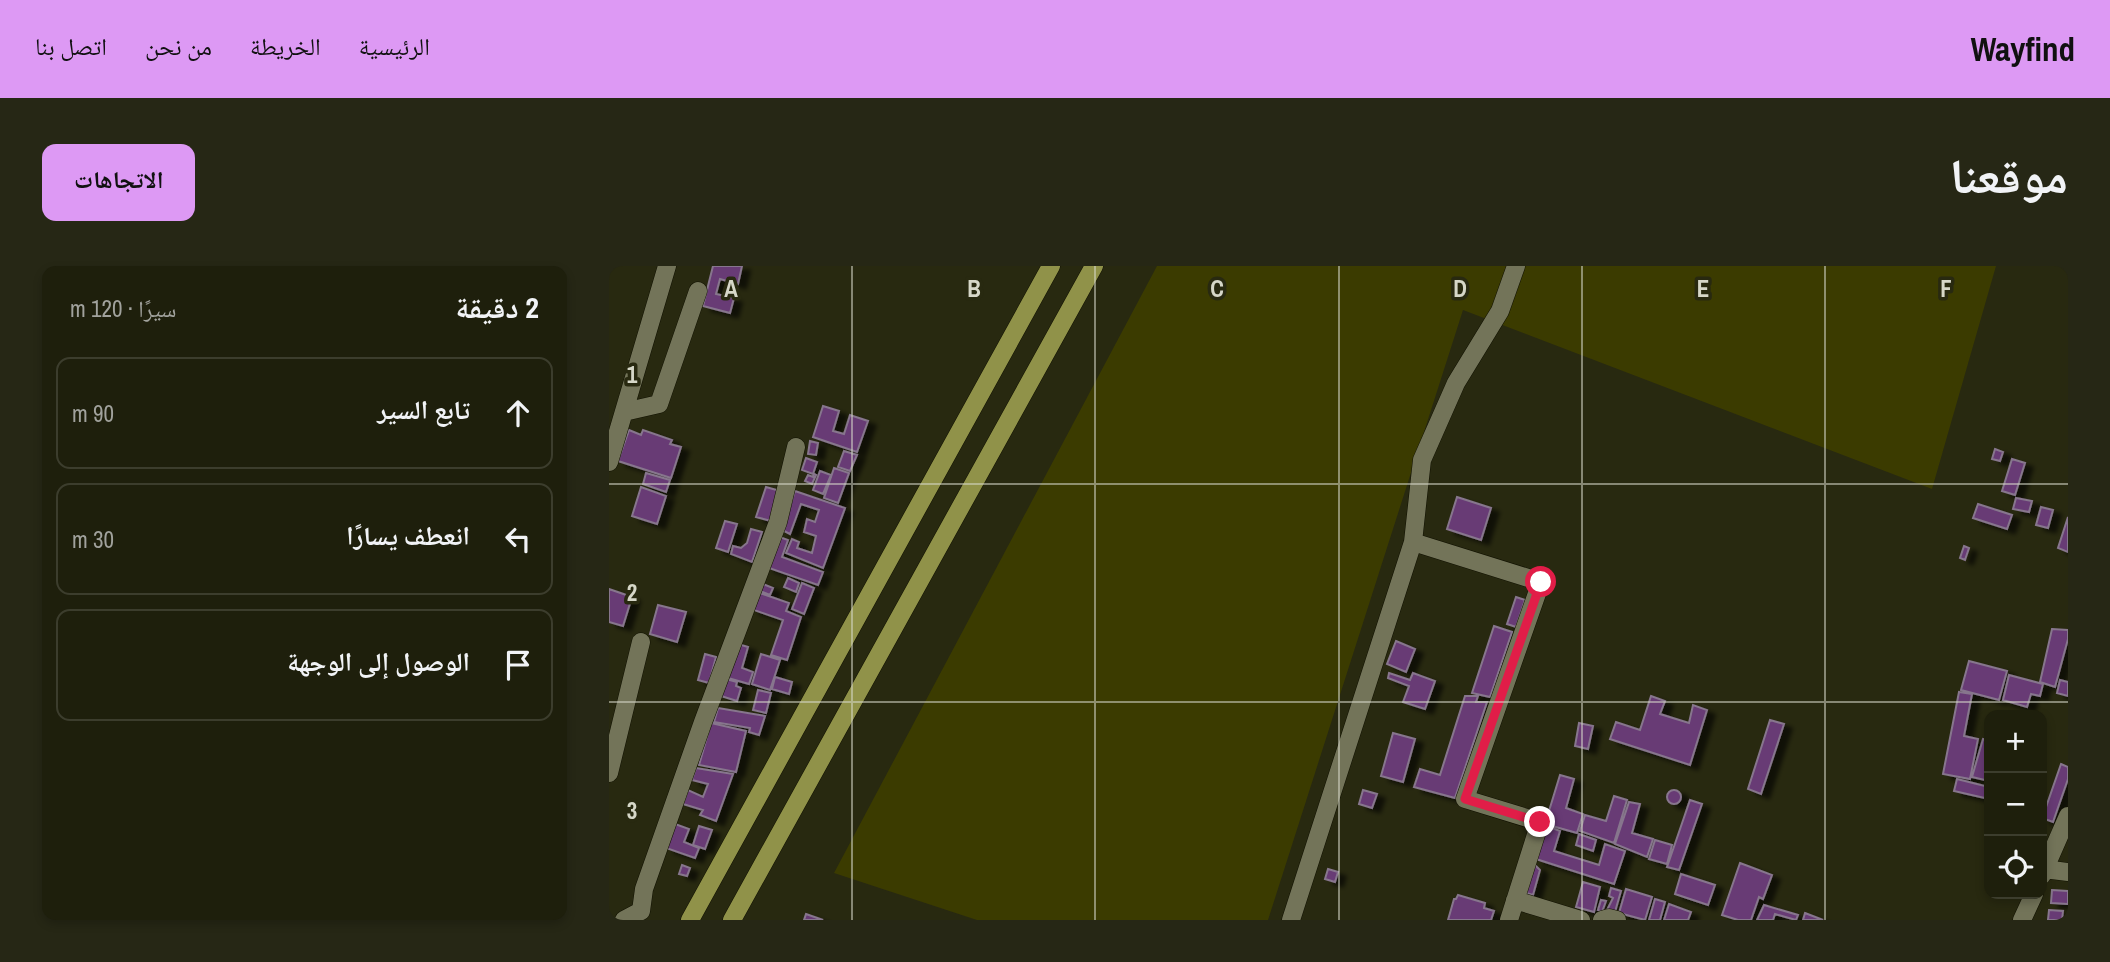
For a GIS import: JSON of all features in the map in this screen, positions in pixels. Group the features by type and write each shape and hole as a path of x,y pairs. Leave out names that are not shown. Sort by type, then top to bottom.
{"main road":[{"path":"690,920 1051,266"},
{"path":"732,920 1094,266"}],"street":[{"path":"609,462 667,266"},
{"path":"1291,920 1413,542 1422,460 1456,383 1500,310 1517,266"},
{"path":"624,412 659,404 698,291"},
{"path":"624,920 641,911 644,889 702,722 778,522 796,447"},
{"path":"1413,542 1541,582 1465,799 1540,822 1509,920"},
{"path":"609,773 641,642"},
{"path":"2047,863 2068,816"},
{"path":"2047,872 2068,872"},
{"path":"2022,920 2031,899"},
{"path":"1515,900 1581,920"},
{"path":"1602,920 1617,920"}],"shaded area":[{"path":"1157,266 1996,266 1932,489 1463,310 1268,920 977,920 834,873"}],"building":[{"path":"713,266 742,266 738,284 720,279 716,294 734,298 730,313 703,306"},
{"path":"823,406 839,411 833,431 844,434 850,415 868,421 857,452 813,437"},
{"path":"629,430 641,435 643,430 672,440 670,444 681,447 671,478 618,461"},
{"path":"810,441 818,443 816,455 808,454"},
{"path":"1995,449 2003,452 2000,461 1992,459"},
{"path":"844,451 857,455 850,471 838,467"},
{"path":"806,458 817,462 813,474 802,470"},
{"path":"2012,459 2025,463 2015,495 2002,491"},
{"path":"834,468 849,473 838,503 824,498"},
{"path":"820,471 831,475 823,494 813,490"},
{"path":"646,473 670,480 666,492 643,484"},
{"path":"808,475 813,477 816,475 812,484 805,481"},
{"path":"641,487 666,496 657,524 632,516"},
{"path":"766,487 780,491 771,521 756,517"},
{"path":"795,491 845,508 823,568 786,553 792,539 799,542 797,548 812,553 816,536 804,532 807,519 815,522 819,510 801,504 790,534 782,530"},
{"path":"1457,497 1491,508 1481,540 1447,529"},
{"path":"2016,498 2032,501 2029,512 2013,509"},
{"path":"1978,504 2012,515 2007,529 1973,518"},
{"path":"2041,507 2053,510 2048,528 2036,525"},
{"path":"2068,517 2068,552 2058,548"},
{"path":"725,521 737,524 728,552 716,548"},
{"path":"751,529 762,532 752,562 731,554 733,546 741,548 747,543"},
{"path":"777,536 788,540 782,557 823,572 818,585 766,567"},
{"path":"1964,546 1969,548 1965,560 1960,558"},
{"path":"788,578 799,583 796,592 784,587"},
{"path":"802,583 814,588 804,614 792,609"},
{"path":"763,584 773,588 770,595 760,591"},
{"path":"609,589 632,597 623,626 609,622"},
{"path":"757,592 789,603 786,611 801,617 787,660 771,655 783,620 751,609"},
{"path":"1516,597 1525,600 1516,627 1507,624"},
{"path":"658,605 686,612 677,642 650,634"},
{"path":"1494,626 1512,632 1490,697 1472,693"},
{"path":"2052,629 2068,630 2055,687 2040,682"},
{"path":"1396,641 1415,649 1406,672 1387,664"},
{"path":"738,644 748,647 742,668 753,672 749,684 728,678"},
{"path":"705,654 716,657 709,683 698,680"},
{"path":"761,654 780,660 770,690 752,684"},
{"path":"1969,661 2007,671 1999,700 1961,690"},
{"path":"1389,673 1410,680 1413,673 1435,681 1425,709 1403,702 1409,686 1388,678"},
{"path":"2009,675 2043,684 2040,696 2031,694 2027,707 2003,700"},
{"path":"775,677 792,682 789,694 772,689"},
{"path":"726,679 737,682 736,686 741,688 737,701 721,696"},
{"path":"2060,680 2068,682 2068,696 2057,693"},
{"path":"758,690 771,693 766,713 753,710"},
{"path":"1959,692 1972,694 1964,736 1978,739 1970,779 1943,774"},
{"path":"1465,696 1478,696 1476,702 1487,702 1455,798 1414,787 1420,769 1440,775"},
{"path":"1651,696 1665,701 1660,714 1689,723 1693,705 1707,710 1690,765 1610,739 1616,722 1640,730"},
{"path":"718,708 765,716 759,735 749,732 750,728 714,722"},
{"path":"1770,720 1784,724 1761,794 1748,789"},
{"path":"711,723 746,731 736,772 699,765"},
{"path":"1579,723 1593,726 1588,749 1575,746"},
{"path":"1393,733 1415,739 1403,782 1381,776"},
{"path":"1983,739 1984,780 1972,777"},
{"path":"2061,764 2068,767 2068,779 2053,822 2047,820 2047,804"},
{"path":"696,768 733,774 716,821 700,815 703,810 683,804 688,790 703,797 708,784 692,780"},
{"path":"1560,775 1574,779 1566,808 1583,814 1577,833 1545,824"},
{"path":"1957,779 1984,786 1984,798 1954,791"},
{"path":"1363,790 1377,794 1372,808 1359,804"},
{"path":"1671,790 1677,790 1681,797 1677,804 1671,804 1667,800 1667,794"},
{"path":"1614,796 1627,800 1614,843 1580,831 1585,815 1606,821"},
{"path":"1690,800 1702,804 1679,870 1667,867"},
{"path":"1629,802 1640,804 1632,833 1653,839 1647,857 1615,844"},
{"path":"675,824 689,829 684,842 699,848 695,858 666,848"},
{"path":"699,826 712,830 705,849 693,845"},
{"path":"1547,826 1560,831 1554,851 1599,865 1605,844 1625,851 1614,884 1536,859"},
{"path":"1579,834 1596,840 1593,851 1576,845"},
{"path":"1655,840 1672,845 1667,864 1649,859"},
{"path":"1740,863 1772,875 1763,899 1759,897 1751,920 1738,920 1722,915"},
{"path":"682,865 690,868 687,876 679,874"},
{"path":"1535,865 1540,870 1533,895 1523,892"},
{"path":"1328,869 1338,872 1335,882 1325,879"},
{"path":"1681,874 1715,885 1708,905 1675,894"},
{"path":"1583,882 1600,887 1594,912 1576,907"},
{"path":"1611,888 1621,891 1615,912 1607,910 1613,898 1609,896"},
{"path":"1626,889 1652,897 1645,920 1619,913"},
{"path":"2052,890 2068,891 2068,904 2051,903"},
{"path":"1458,895 1485,903 1484,908 1494,911 1491,920 1448,920 1454,899"},
{"path":"1655,899 1665,902 1660,920 1649,920"},
{"path":"1601,900 1606,901 1602,912 1598,910"},
{"path":"1669,904 1691,912 1688,920 1664,920"},
{"path":"1764,905 1798,915 1796,920 1775,914 1773,920 1757,920"},
{"path":"2049,910 2063,911 2062,920 2048,920"},
{"path":"1805,913 1823,920 1803,920"},
{"path":"806,914 823,920 804,920"}],"route":[{"path":"1540,822 1465,799 1541,582"}]}
